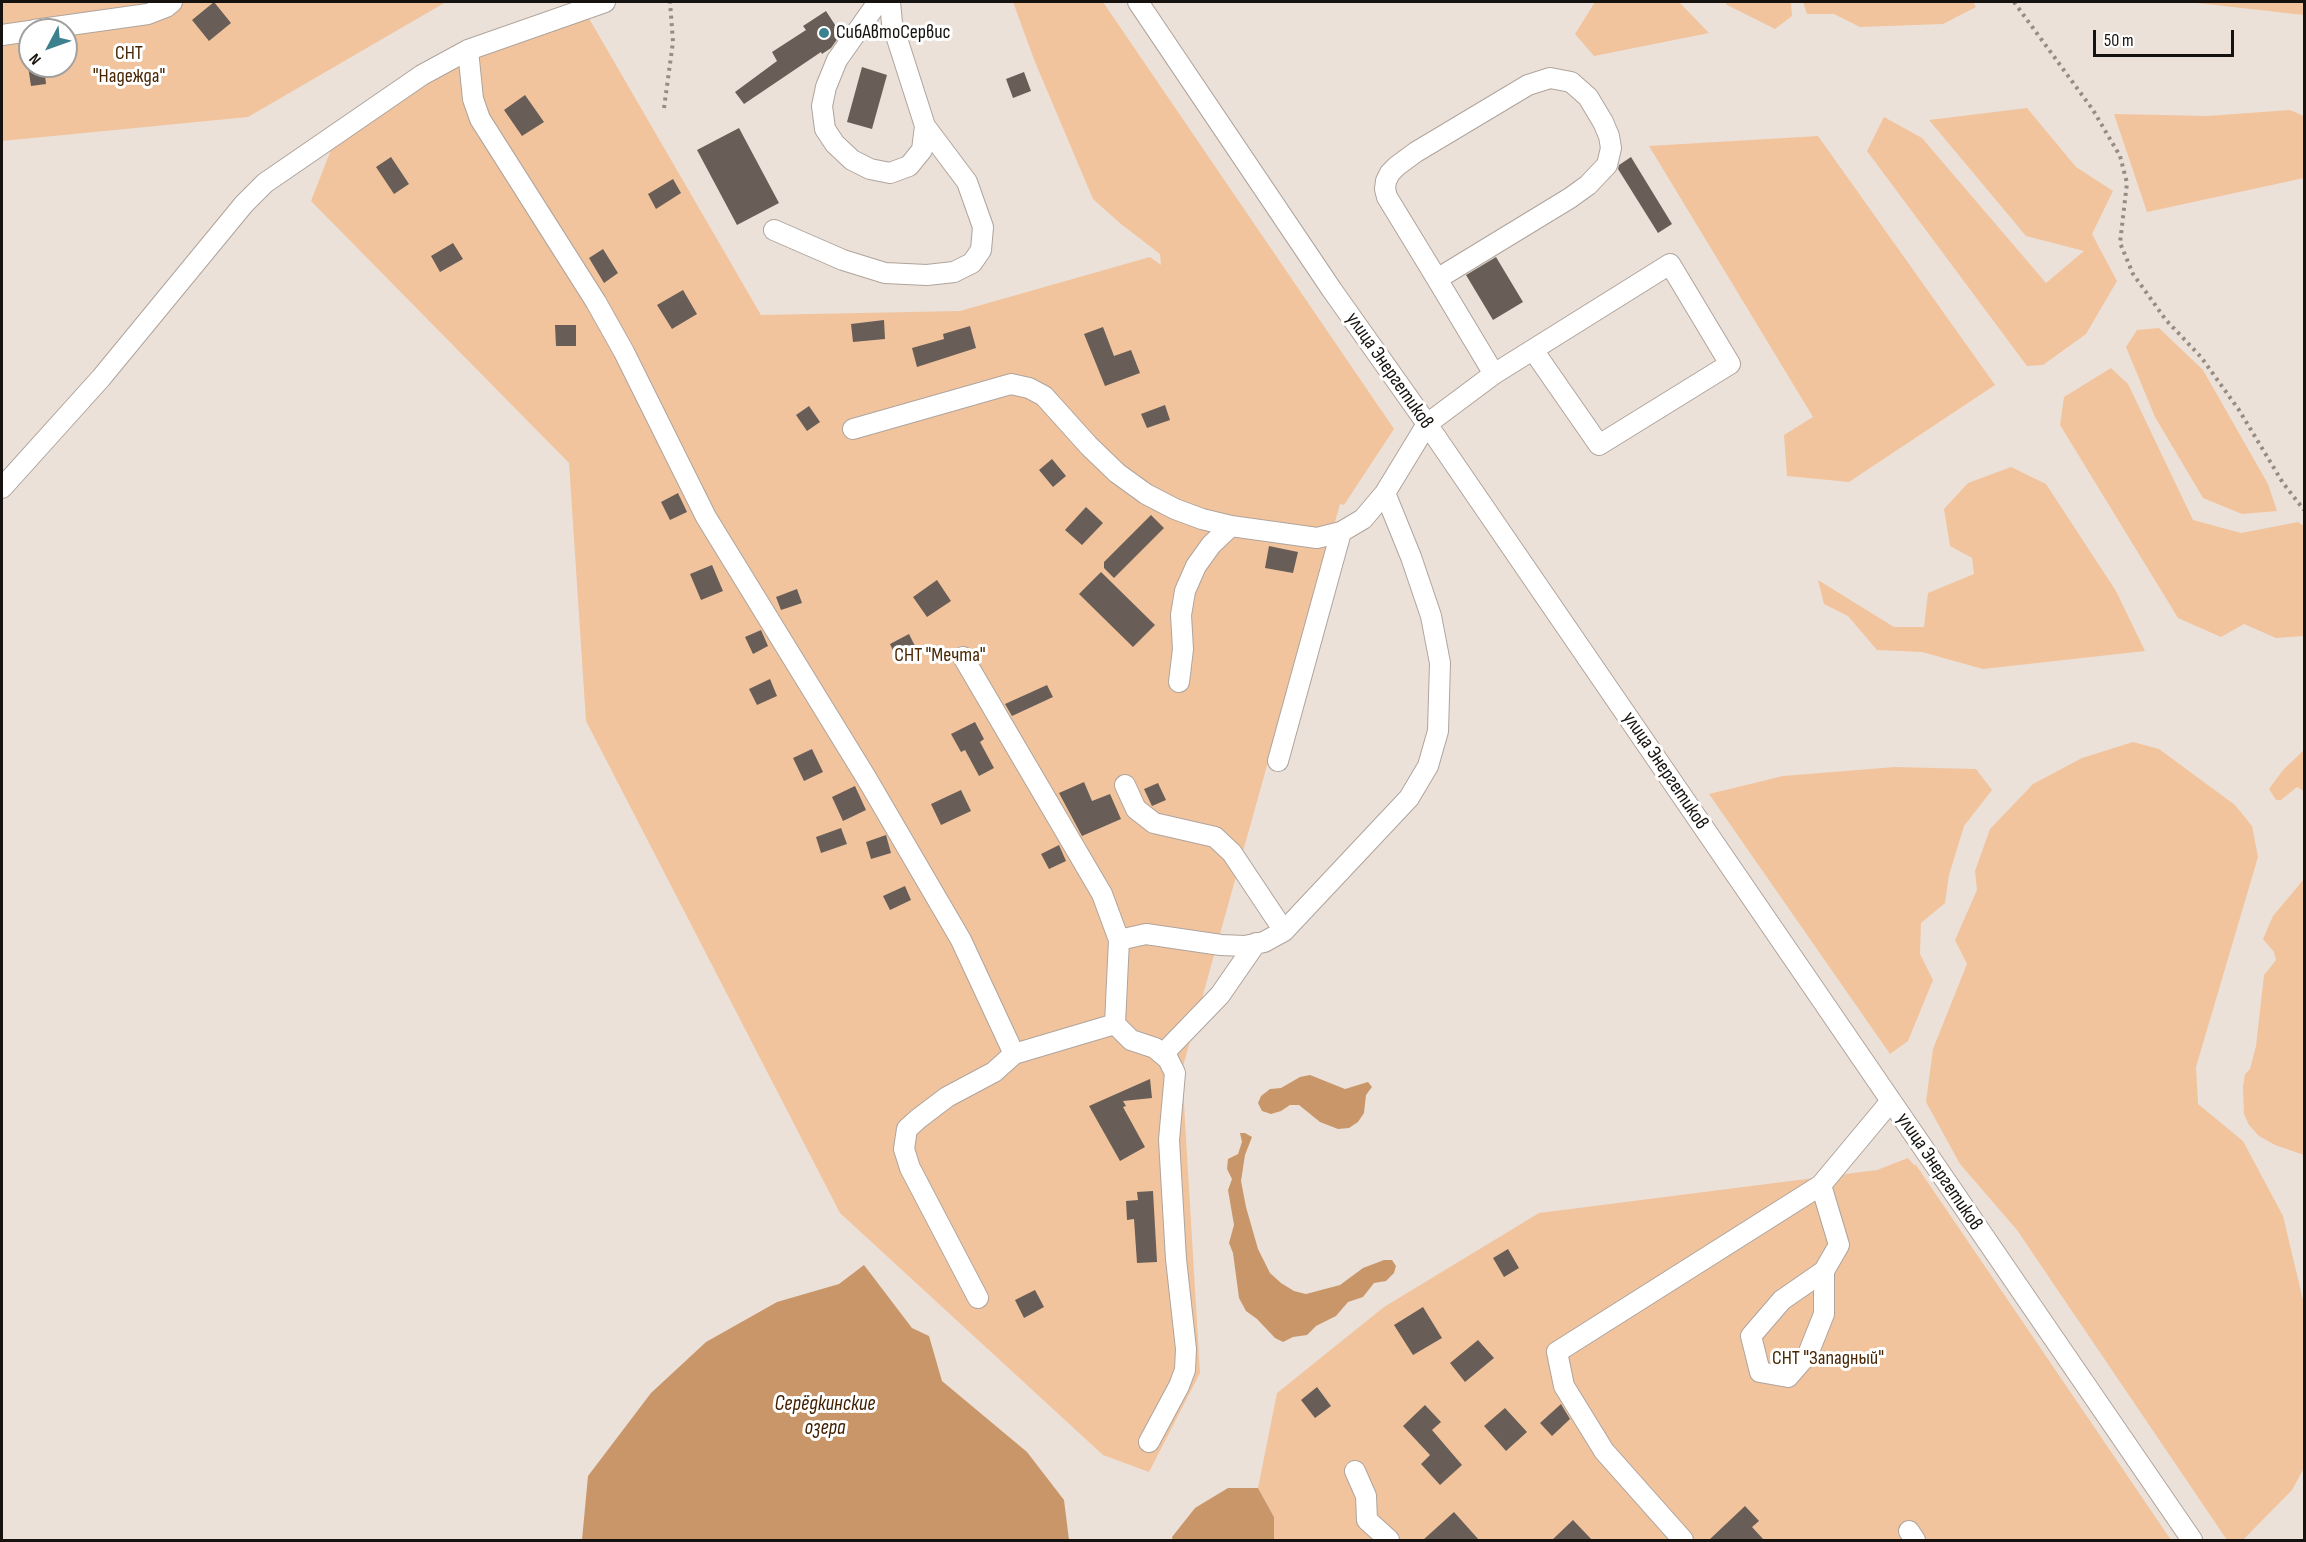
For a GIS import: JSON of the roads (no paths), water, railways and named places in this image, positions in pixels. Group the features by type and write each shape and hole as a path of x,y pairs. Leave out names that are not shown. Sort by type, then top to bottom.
{"street":[{"path":"78,24 148,14 172,2"},
{"path":"2,488 101,378 244,204 265,183 422,75 468,50 605,2"},
{"path":"878,2 837,60 822,105 825,129 835,144 852,160 870,169 890,173 909,166 922,150 925,126"},
{"path":"774,230 843,260 885,273 927,275 954,272 972,263 981,250 983,227 967,182 925,126 892,23 890,2"},
{"name":"улица Энергетиков","path":"1138,2 1332,290 1427,424 2192,1540"},
{"path":"2,35 18,32"},
{"path":"468,50 473,99 480,120 596,302 624,352 706,517 867,779 961,940 1014,1054"},
{"path":"1437,279 1579,192 1607,165 1611,148 1603,122 1588,97 1571,82 1550,78 1528,85 1416,152 1390,173 1385,189 1387,197 1494,375"},
{"path":"853,429 1011,384 1029,388 1044,396 1117,473 1146,494 1184,512 1231,526 1317,538 1341,532 1363,519 1385,493 1427,424 1494,375 1533,350 1670,264 1730,364 1599,445 1533,350"},
{"path":"1119,940 1146,934 1221,945 1245,946 1264,942 1284,931 1409,798 1428,766 1438,731 1441,699 1440,663 1431,616 1412,557 1385,493"},
{"path":"1179,682 1184,649 1181,615 1185,591 1201,559 1211,545 1231,526"},
{"path":"1278,760 1341,532"},
{"path":"963,657 1102,894 1119,940 1115,1024 1131,1040 1155,1048 1163,1054 1175,1073 1169,1140 1176,1259 1186,1349 1185,1370 1149,1442"},
{"path":"1125,785 1136,808 1154,823 1215,837 1227,847 1284,931"},
{"path":"1163,1054 1220,995 1256,943"},
{"path":"978,1298 910,1168 904,1149 907,1129 947,1097 994,1072 1014,1054 1115,1024"},
{"path":"1683,1540 1604,1451 1564,1386 1557,1352 1821,1185 1891,1101"},
{"path":"1821,1185 1839,1245 1824,1271 1782,1300 1751,1336 1760,1372 1788,1377 1808,1354 1824,1314 1824,1271"},
{"path":"1355,1471 1366,1496 1367,1520 1389,1540"}],"water":[{"path":"1310,1075 1345,1089 1368,1082 1372,1087 1366,1095 1364,1113 1358,1122 1349,1128 1338,1129 1320,1122 1299,1105 1290,1105 1271,1114 1262,1111 1258,1103 1261,1096 1270,1089 1281,1088 1300,1077"},
{"path":"1240,1133 1252,1137 1245,1155 1241,1181 1246,1207 1258,1249 1270,1273 1281,1283 1294,1291 1306,1294 1340,1285 1363,1268 1384,1260 1392,1260 1396,1266 1394,1273 1386,1281 1374,1283 1363,1297 1348,1302 1336,1316 1316,1326 1307,1335 1293,1337 1283,1342 1275,1338 1246,1311 1239,1298 1233,1253 1229,1243 1234,1225 1228,1190 1232,1179 1227,1169 1228,1159 1238,1154 1242,1142"},
{"name":"Серёдкинские озера","path":"864,1265 912,1328 929,1336 942,1381 1027,1452 1064,1500 1069,1540 582,1540 588,1476 651,1393 706,1342 777,1302 839,1284"},
{"path":"1228,1488 1258,1488 1274,1517 1274,1540 1173,1540 1172,1537 1195,1508"}],"place":[{"name":"СибАвтоСервис","path":"824,33"}],"park label":[{"name":"СНТ \"Надежда\"","path":"129,66"},
{"name":"СНТ \"Мечта\"","path":"940,656"},
{"name":"СНТ \"Западный\"","path":"1828,1359"}]}
